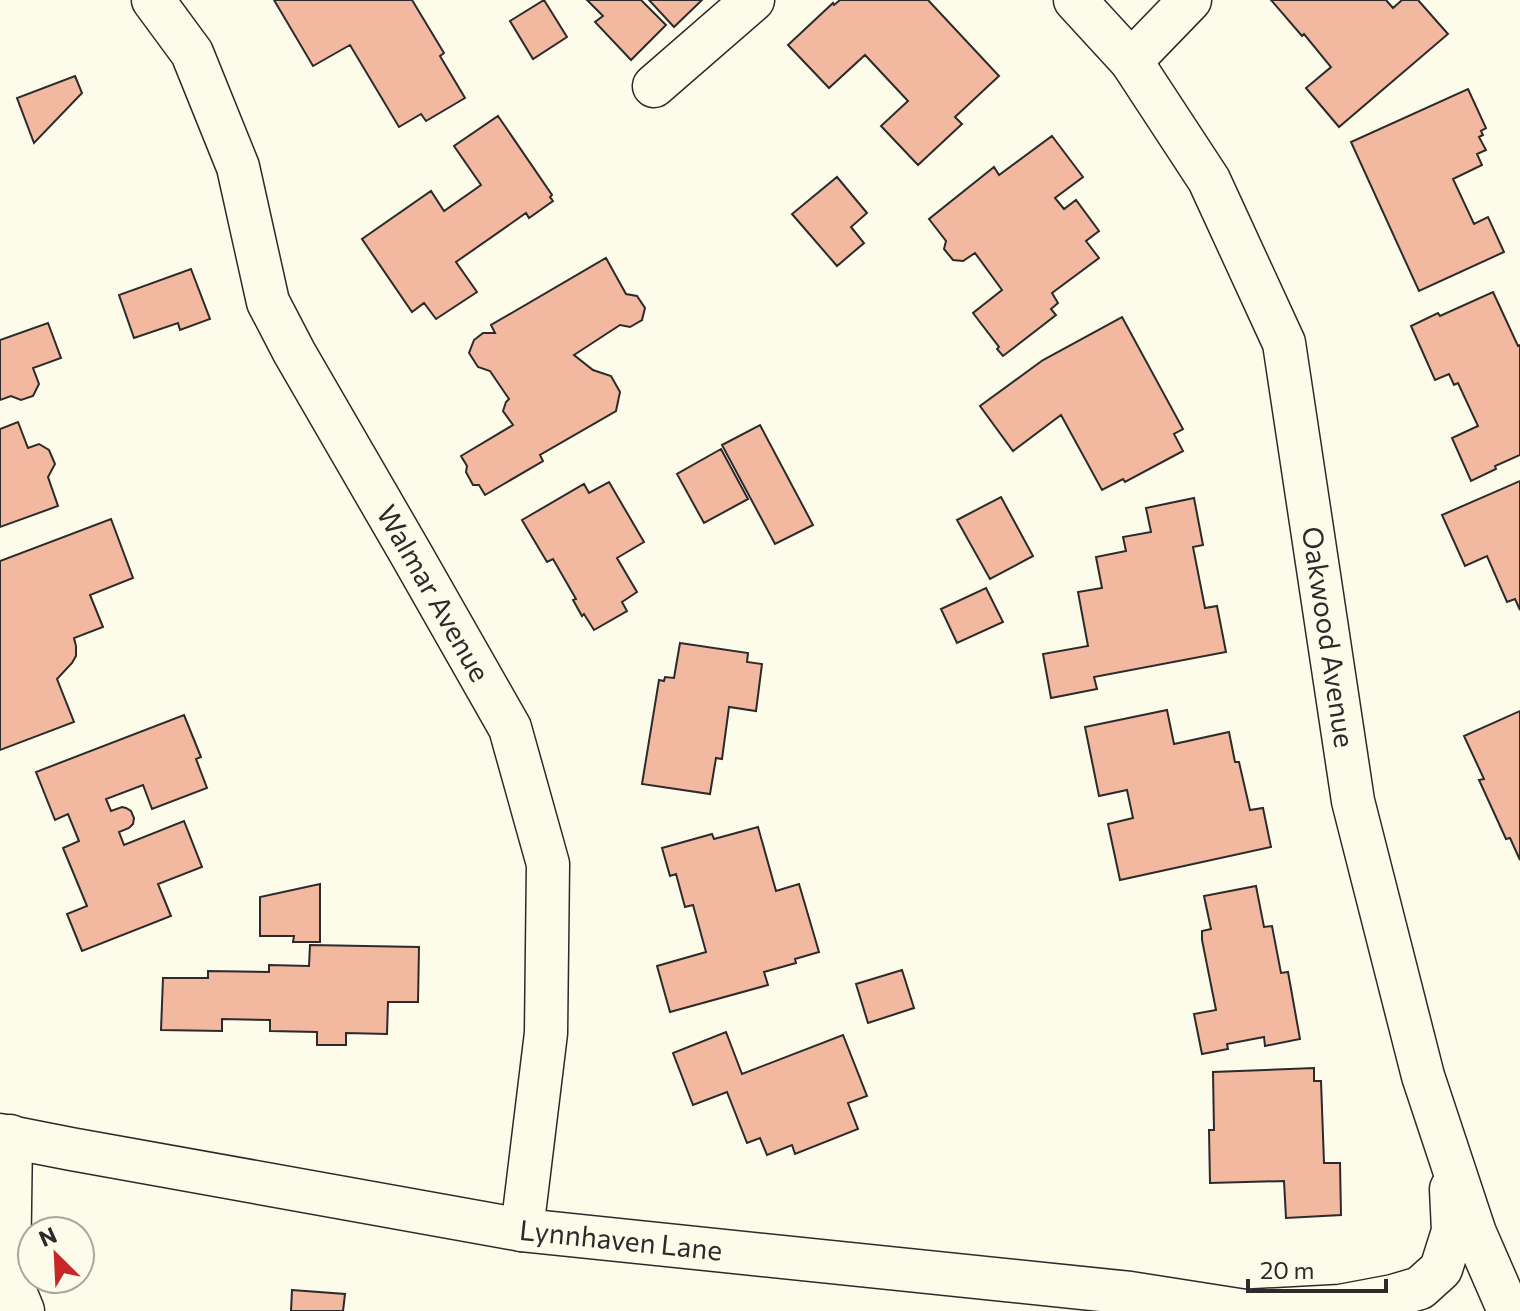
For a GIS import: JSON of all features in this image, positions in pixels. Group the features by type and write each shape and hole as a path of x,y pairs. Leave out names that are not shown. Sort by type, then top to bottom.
{"street":[{"name":"Walmar Avenue","path":"153,0 192,53 238,167 268,302 510,728 548,864 546,1033 522,1230"},
{"path":"654,86 753,0"},
{"name":"Oakwood Avenue","path":"1075,0 1131,61 1209,180 1284,343 1353,801 1423,1076 1475,1233 1509,1311"},
{"path":"1131,61 1190,0"},
{"name":"Lynnhaven Lane","path":"3,1127 522,1230 1130,1293 1245,1311 1340,1306 1420,1288 1441,1269 1453,1231 1450,1160"},
{"path":"3,1127 8,1277 22,1311"}],"building":[{"path":"274,0 412,0 444,53 440,56 465,98 426,121 421,114 399,127 350,45 313,66"},
{"path":"544,0 567,37 533,59 510,21"},
{"path":"587,0 641,0 666,25 631,60 595,22 603,16"},
{"path":"649,0 702,0 674,27"},
{"path":"840,0 928,0 999,76 955,117 962,124 918,165 881,126 908,101 865,55 829,88 788,45"},
{"path":"1271,0 1386,0 1393,8 1402,0 1418,0 1448,34 1339,127 1306,88 1331,67"},
{"path":"75,76 82,93 34,143 17,98"},
{"path":"1468,89 1486,128 1479,137 1486,150 1477,154 1482,165 1453,179 1474,224 1488,217 1504,252 1419,291 1351,142"},
{"path":"498,116 552,195 553,201 529,218 526,213 456,262 477,292 436,319 424,303 412,312 362,239 431,191 444,211 481,185 454,146"},
{"path":"1052,136 1083,177 1055,198 1064,209 1076,200 1099,231 1086,241 1099,258 1052,293 1058,303 1051,309 1056,315 1003,356 973,313 1002,290 975,253 963,261 953,260 944,249 946,241 929,219 994,167 999,175"},
{"path":"837,177 867,213 851,227 864,243 837,266 792,214"},
{"path":"606,258 626,294 637,296 645,308 642,320 630,327 620,325 574,355 593,370 611,376 620,392 616,411 540,455 543,461 485,495 479,485 473,485 461,456 513,425 503,411 509,399 490,371 478,367 469,353 474,340 483,333 495,333 491,325"},
{"path":"191,269 210,319 180,330 178,323 134,338 119,295"},
{"path":"1493,292 1520,345 1520,455 1471,481 1452,438 1478,426 1458,383 1454,385 1449,374 1435,380 1411,326"},
{"path":"1122,317 1183,429 1174,434 1183,451 1125,482 1123,479 1102,490 1061,415 1013,451 980,406 1043,360"},
{"path":"48,323 61,358 33,368 39,384 33,396 21,400 11,396 0,400 0,340"},
{"path":"18,422 28,448 39,444 49,450 55,464 48,477 58,506 0,527 0,429"},
{"path":"760,425 813,525 775,544 722,445"},
{"path":"721,449 748,499 704,523 677,474"},
{"path":"1520,481 1520,610 1515,599 1507,602 1487,556 1465,566 1442,515"},
{"path":"609,482 644,542 617,558 637,592 622,602 627,611 594,630 584,614 582,616 553,559 547,562 522,520 584,484 589,493"},
{"path":"1001,497 1033,556 990,579 957,520"},
{"path":"1194,498 1203,545 1193,547 1205,608 1217,606 1226,652 1094,677 1097,689 1051,698 1043,654 1088,646 1078,592 1102,588 1096,557 1126,551 1123,537 1151,532 1146,508"},
{"path":"111,519 133,578 90,595 103,627 74,638 76,656 57,679 74,722 0,750 0,561"},
{"path":"986,588 1003,622 957,643 941,609"},
{"path":"680,643 748,653 747,662 762,664 756,711 729,707 722,759 716,758 710,794 642,784 659,680 674,678"},
{"path":"1167,710 1174,744 1229,732 1250,810 1263,808 1271,847 1120,880 1108,824 1133,818 1127,790 1099,796 1085,727"},
{"path":"1520,711 1520,860 1510,838 1506,839 1479,780 1484,779 1464,736"},
{"path":"184,715 201,757 196,759 207,788 152,809 143,785 106,799 111,811 126,808 134,818 129,828 119,832 124,845 184,821 202,867 158,884 171,916 82,951 67,914 87,906 63,848 79,841 68,814 55,820 36,772"},
{"path":"758,827 776,891 799,884 819,952 795,959 796,963 764,972 768,985 670,1012 657,966 706,952 693,905 685,907 676,874 670,876 662,848 712,834 714,839"},
{"path":"320,884 320,942 293,942 294,936 260,936 260,897"},
{"path":"1256,886 1264,927 1272,926 1281,973 1288,972 1300,1039 1265,1046 1264,1037 1227,1044 1228,1049 1202,1054 1194,1014 1216,1010 1202,940 1202,931 1211,929 1204,896"},
{"path":"310,945 419,947 418,1002 388,1002 387,1034 346,1033 346,1045 317,1045 317,1032 270,1031 270,1020 222,1019 222,1031 161,1030 163,978 208,978 208,971 269,972 269,965 309,966"},
{"path":"902,970 914,1008 868,1023 856,984"},
{"path":"726,1032 742,1074 843,1035 867,1096 848,1103 858,1129 795,1154 792,1145 767,1155 760,1138 747,1143 727,1092 693,1105 673,1053"},
{"path":"1314,1068 1314,1081 1321,1081 1324,1163 1340,1163 1341,1215 1286,1218 1284,1181 1210,1183 1209,1130 1214,1130 1213,1072"},
{"path":"292,1290 345,1294 343,1311 291,1311"}]}
